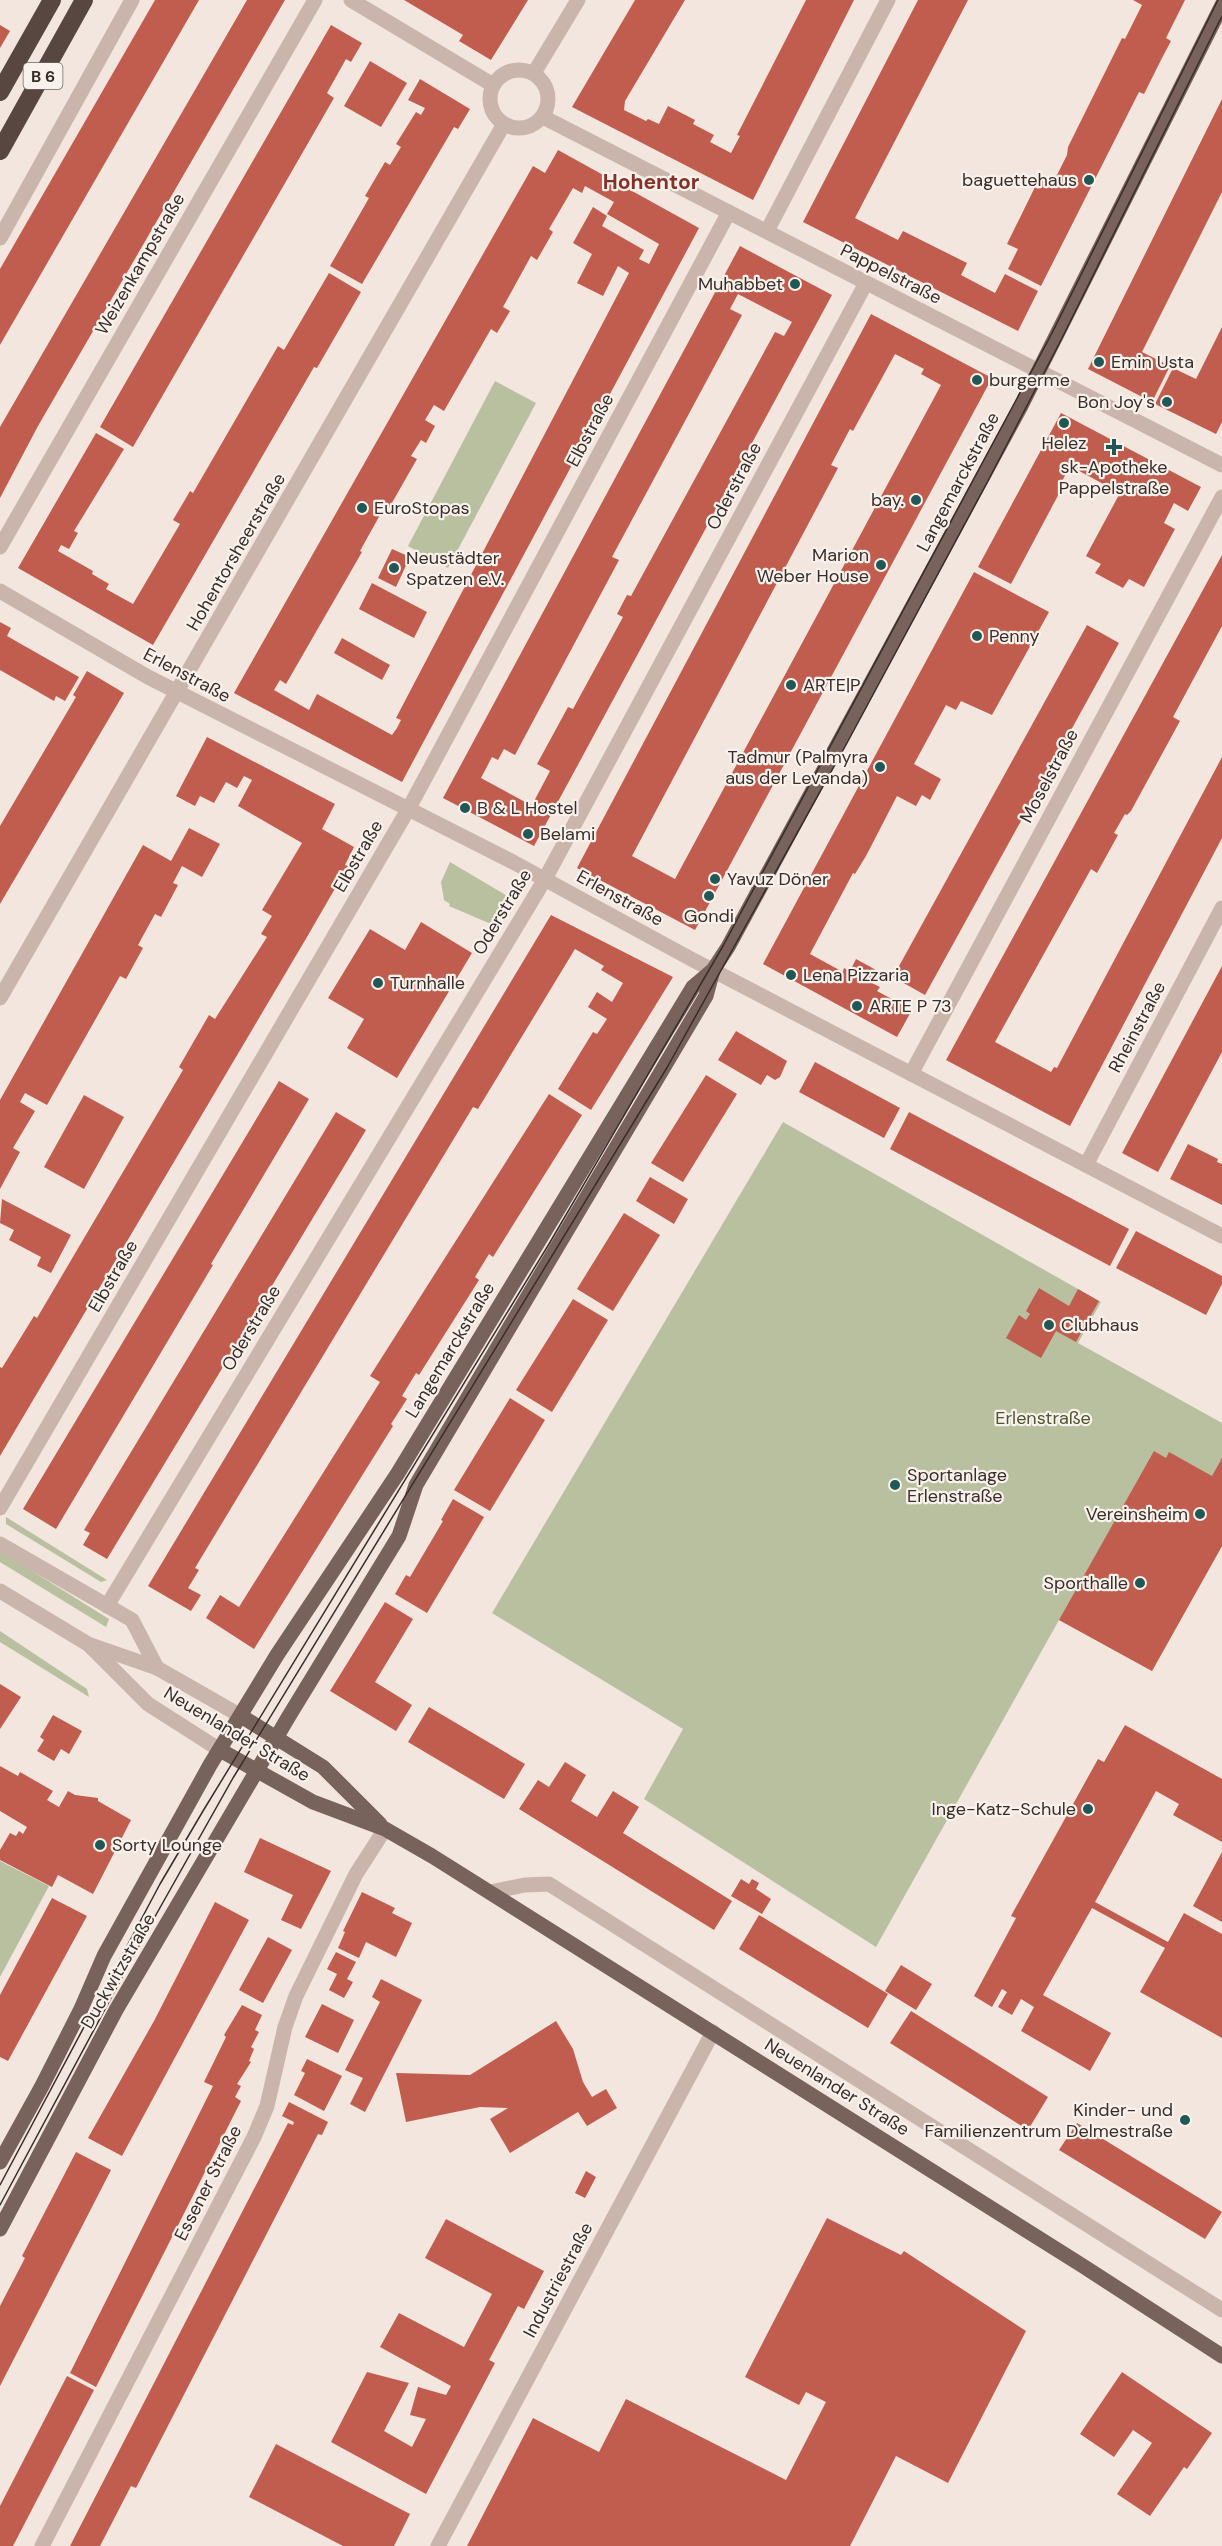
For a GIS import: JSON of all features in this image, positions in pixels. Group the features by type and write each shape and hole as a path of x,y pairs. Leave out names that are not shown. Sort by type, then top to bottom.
{"highway":[{"name":"B 6","path":"0,92 52,0"},
{"name":"B 6","path":"0,151 84,0"}],"main road":[{"name":"Langemarckstraße","path":"276,1738 399,1536 416,1485 706,996 713,970 739,926 1038,372 1222,5"},
{"name":"Langemarckstraße","path":"220,1750 277,1655 398,1473 693,987 713,970"},
{"name":"Neuenlander Straße","path":"241,1716 322,1767 385,1829"},
{"name":"Duckwitzstraße","path":"0,2229 116,2010 276,1738"},
{"name":"Neuenlander Straße","path":"220,1750 313,1802 385,1829 490,1892 1222,2356"},
{"name":"Duckwitzstraße","path":"0,2162 52,2067 104,1956 220,1750"}],"street":[{"path":"0,238 132,0"},
{"name":"Weizenkampstraße","path":"0,547 315,0"},
{"path":"351,0 493,85"},
{"path":"534,73 578,0"},
{"path":"767,231 888,0"},
{"path":"522,69 534,73 543,81 548,92 548,106 543,117 528,127 516,129 504,124 495,116 490,105 493,85 500,76 510,71 522,69"},
{"name":"Pappelstraße","path":"543,117 1222,465"},
{"name":"Hohentorsheerstraße","path":"0,998 504,124"},
{"name":"Elbstraße","path":"0,1508 409,808 729,212"},
{"name":"Oderstraße","path":"107,1606 545,879 866,283"},
{"name":"Moselstraße","path":"911,1074 1222,497"},
{"name":"Erlenstraße","path":"0,591 177,692 409,808 1222,1236"},
{"name":"Rheinstraße","path":"1086,1165 1222,908"},
{"name":"Neuenlander Straße","path":"0,1544 132,1620 157,1668"},
{"name":"Neuenlander Straße","path":"0,1591 88,1644 157,1668 241,1716"},
{"name":"Neuenlander Straße","path":"88,1644 148,1704 220,1750"},
{"name":"Essener Straße","path":"42,2546 254,2137 267,2106 285,2027 296,1996 356,1874 385,1829"},
{"name":"Neuenlander Straße","path":"490,1892 525,1885 549,1884 1222,2310"},
{"name":"Industriestraße","path":"438,2546 713,2032"}],"green space":[{"path":"495,381 536,403 448,568 408,546"},
{"path":"450,862 509,897 494,922 492,921 491,924 449,906 450,904 444,900 441,882"},
{"name":"Sportanlage Erlenstraße","path":"783,1122 1101,1302 1078,1343 1222,1423 1222,1546 1152,1671 1059,1620 876,1947 644,1799 683,1729 492,1613"},
{"path":"6,1517 107,1580 101,1582 6,1524"},
{"path":"0,1551 109,1619 106,1627 0,1562"},
{"path":"0,1631 87,1689 89,1697 0,1642"},
{"path":"0,1861 49,1886 0,1977"}],"building":[{"path":"155,0 199,0 0,345 0,269"},
{"path":"247,0 285,0 38,426 0,498 0,427"},
{"path":"404,0 528,0 491,60 459,41 463,35"},
{"path":"635,0 685,0 625,101 624,110 646,121 648,119 659,124 668,106 695,120 693,124 714,135 710,142 731,153 740,136 737,135 806,0 854,0 753,200 572,107"},
{"path":"918,0 968,0 855,218 898,240 903,231 967,263 961,275 995,293 1005,274 1038,291 1018,331 803,222"},
{"path":"1133,0 1185,0 1166,38 1171,41 1144,94 1139,92 1041,286 1008,269 1018,249 1007,244 1035,187 1038,189 1044,177 1053,181 1057,175 1067,155 1068,147 1122,38 1125,39 1142,5"},
{"path":"0,25 10,31 0,48"},
{"path":"331,25 362,43 351,62 346,59 327,93 334,98 133,447 100,427"},
{"path":"370,61 407,83 381,127 344,106"},
{"path":"420,79 470,109 458,129 454,127 362,284 330,266 369,198 365,196 385,162 390,165 401,147 396,144 416,112 421,115 425,108 408,100"},
{"path":"1222,99 1222,192 1142,352 1170,366 1152,402 1088,369"},
{"path":"558,150 699,228 402,782 234,693 533,166 545,173","holes":["585,186 614,202 607,214 659,244 649,264 639,259 644,250 602,226 607,216 593,207 573,243 592,254 577,283 603,296 618,266 629,273 396,718 401,720 397,728 392,735 317,694 309,710 274,690 280,680 286,684 362,552 360,551 385,506 389,508 417,459 411,456 421,440 426,443 435,426 425,420 434,405 444,411 491,329 497,333 510,311 503,307 531,256 537,260 553,232 549,229 573,188 582,193"]},
{"path":"740,246 832,295 534,846 443,798","holes":["738,294 792,322 784,336 775,332 631,596 627,595 617,614 623,617 573,709 568,707 537,764 550,771 532,805 481,778 492,757 498,760 504,749 515,755 619,560 612,557 742,315 730,309"]},
{"path":"329,273 361,292 317,368 314,367 153,645 18,568 96,433 124,449 74,531 78,533 69,549 61,545 58,551 93,571 92,574 109,584 106,589 133,604 180,524 173,520 190,491 193,493 278,346 284,350"},
{"path":"871,314 992,378 695,930 577,868","holes":["895,354 924,369 921,374 941,385 675,879 632,856 838,468 831,465 850,429 853,431"]},
{"path":"1222,327 1222,422 1216,434 1155,404 1173,368 1196,379"},
{"path":"1061,413 1201,487 1188,511 1174,503 1164,523 1175,529 1144,587 1129,579 1123,588 1095,573 1101,564 1086,556 1120,493 1070,466 1060,485 1063,486 1011,584 978,567"},
{"name":"Neustädter Spatzen e.V.","path":"392,549 410,557 396,587 378,578"},
{"path":"1222,555 1222,626 1173,717 1180,721 1131,811 1125,814 1114,833 1118,835 1097,873 1091,869 995,1042 1051,1072 1054,1067 1057,1068 1222,757 1222,838 1070,1126 946,1060"},
{"path":"974,572 1049,612 992,715 961,701 956,710 946,705 914,764 941,779 930,800 922,795 916,806 897,796 810,954 843,972 844,968 850,971 856,959 876,970 870,982 880,987 877,991 912,1010 897,1037 763,964"},
{"path":"372,583 427,612 414,638 359,609"},
{"path":"0,622 11,628 7,636 79,677 65,701 56,696 54,701 0,670"},
{"path":"1087,625 1119,643 925,995 893,977"},
{"path":"342,638 390,665 382,680 334,653"},
{"path":"87,671 124,693 0,904 0,826 76,697 73,695"},
{"path":"207,737 335,804 322,829 354,847 345,865 348,866 307,937 0,1456 0,1367 2,1368 34,1316 37,1318 183,1070 179,1067 209,1015 215,1019 267,937 261,934 272,916 262,910 302,843 238,806 252,780 244,776 237,788 226,782 214,803 200,796 195,806 176,796"},
{"path":"189,828 220,844 202,877 182,866 173,883 178,885 161,917 155,914 138,945 143,948 126,979 120,976 47,1105 25,1093 20,1102 35,1111 13,1148 20,1152 0,1189 0,1100 143,845 171,861"},
{"path":"551,915 673,977 591,1110 558,1089 593,1032 597,1034 607,1019 588,1007 597,992 612,1002 623,983 601,970 604,966 575,949 478,1109 473,1107 195,1568 199,1570 188,1588 201,1595 191,1611 148,1586"},
{"path":"421,922 472,953 397,1078 347,1048 364,1019 328,998 370,929 405,950"},
{"path":"1222,966 1222,1052 1158,1172 1122,1153"},
{"path":"736,1031 787,1061 780,1077 775,1080 767,1075 761,1085 718,1060"},
{"path":"815,1062 900,1108 884,1138 799,1092"},
{"path":"706,1075 737,1094 683,1182 651,1163"},
{"path":"279,1081 309,1099 56,1529 23,1509"},
{"path":"549,1094 582,1115 493,1257 489,1254 475,1277 479,1280 419,1375 416,1373 402,1396 407,1399 391,1424 393,1426 254,1649 206,1618 220,1595 239,1607 380,1382 370,1376"},
{"path":"84,1095 124,1117 84,1189 44,1167"},
{"path":"336,1112 366,1130 107,1559 83,1545 90,1533 84,1530"},
{"path":"909,1112 1129,1229 1110,1266 890,1149"},
{"path":"1188,1144 1218,1159 1217,1162 1222,1164 1222,1205 1170,1179"},
{"path":"650,1177 688,1199 674,1224 636,1201"},
{"path":"2,1199 71,1235 51,1273 37,1266 41,1257 9,1240 14,1230 0,1223"},
{"path":"624,1213 660,1235 613,1311 577,1289"},
{"path":"1136,1231 1222,1276 1222,1284 1206,1315 1116,1268"},
{"name":"Clubhaus","path":"1039,1288 1069,1306 1078,1289 1099,1301 1076,1342 1056,1331 1041,1358 1006,1338 1019,1315 1026,1320 1030,1314 1026,1311"},
{"path":"573,1299 608,1320 552,1412 516,1390"},
{"path":"510,1398 545,1420 490,1511 454,1490"},
{"name":"Sporthalle","path":"1154,1451 1166,1458 1169,1452 1212,1476 1222,1458 1222,1546 1152,1671 1059,1620"},
{"path":"453,1499 484,1517 427,1613 395,1594 406,1575 410,1577 443,1521 441,1520"},
{"path":"385,1602 413,1619 375,1682 412,1705 396,1731 330,1691"},
{"path":"0,1684 21,1697 0,1729"},
{"path":"429,1707 525,1764 504,1799 408,1742"},
{"path":"53,1715 82,1731 69,1754 61,1749 54,1761 37,1751 44,1740 40,1737"},
{"path":"1125,1725 1222,1779 1222,1842 1173,1815 1179,1804 1156,1791 1095,1902 1168,1942 1184,1913 1222,1934 1222,2038 1140,1992 1165,1948 1092,1908 1043,1995 1111,2033 1090,2071 1021,2031 1034,2007 1021,1999 1012,2015 998,2007 1007,1992 1002,1989 992,2007 974,1996 1016,1918 1011,1916 1098,1759 1104,1762"},
{"path":"565,1762 586,1775 571,1801 597,1817 613,1791 639,1807 623,1833 732,1901 714,1930 519,1809 538,1780 549,1787"},
{"path":"0,1766 18,1776 20,1772 53,1791 47,1800 59,1807 68,1791 75,1795 98,1798 98,1801 131,1820 93,1894 58,1875 52,1887 0,1860 0,1850 10,1833 16,1836 19,1831 23,1834 27,1827 0,1811"},
{"path":"260,1838 331,1871 301,1929 281,1920 293,1895 244,1872"},
{"path":"1222,1852 1222,1922 1193,1906"},
{"path":"741,1879 749,1884 752,1879 759,1883 756,1889 771,1899 762,1914 731,1896"},
{"path":"362,1892 395,1908 392,1913 412,1923 396,1957 366,1942 359,1958 338,1948 345,1932 343,1931"},
{"path":"52,1898 87,1916 8,2061 0,2057 0,1995"},
{"path":"215,1902 249,1920 122,2156 88,2138 154,2021"},
{"path":"759,1915 888,1994 868,2028 739,1949"},
{"path":"268,1937 292,1950 263,2003 239,1990"},
{"path":"336,1952 356,1962 347,1979 353,1982 344,1998 329,1990 337,1974 327,1969"},
{"path":"901,1965 932,1984 916,2010 885,1991"},
{"path":"381,1979 422,2000 365,2112 350,2104 363,2078 345,2070 380,2002 372,1997"},
{"path":"322,2004 354,2020 338,2053 305,2037"},
{"path":"242,2005 262,2015 255,2030 259,2032 251,2047 254,2049 249,2061 251,2062 237,2084 241,2086 235,2097 241,2101 96,2387 70,2373 213,2086 204,2082 226,2037 224,2035"},
{"path":"911,2011 1048,2097 1028,2130 890,2043"},
{"path":"556,2021 573,2049 583,2082 592,2097 606,2089 617,2108 587,2126 578,2112 510,2153 490,2119 508,2108 480,2107 406,2122 396,2073 470,2075"},
{"path":"307,2059 342,2076 324,2111 294,2095 305,2073 301,2071"},
{"path":"289,2102 328,2122 322,2135 318,2134 136,2488 131,2486 100,2546 70,2546 288,2123 293,2125 294,2122 282,2116"},
{"path":"1077,2123 1222,2212 1205,2239 1059,2150"},
{"path":"76,2152 111,2170 0,2386 0,2306 25,2258 22,2256"},
{"path":"586,2171 596,2177 585,2198 575,2193"},
{"path":"827,2218 901,2255 904,2251 1026,2331 948,2483 896,2456 850,2546 467,2546 533,2418 599,2452 626,2399 786,2480 826,2402 806,2392 799,2405 745,2377"},
{"path":"446,2219 544,2271 524,2309 518,2306 489,2360 495,2363 426,2494 331,2442 367,2372 409,2383 384,2431 412,2447 426,2419 410,2415 418,2387 446,2395 451,2386 380,2347 399,2313 464,2347 492,2294 425,2258"},
{"path":"1122,2372 1212,2433 1187,2469 1184,2467 1150,2516 1117,2494 1152,2443 1133,2430 1114,2457 1080,2434"},
{"path":"67,2376 94,2390 13,2546 0,2546 0,2506"},
{"path":"276,2444 410,2514 394,2546 343,2546 249,2497"}],"tram line":[{"path":"0,2185 160,1884 549,1244 723,946 1051,335 1218,0"},
{"path":"0,2205 148,1929 233,1778 668,1066 847,743 989,479 1061,340 1222,16"}],"place":[{"name":"baguettehaus","path":"1089,180"},
{"name":"Muhabbet","path":"795,284"},
{"name":"Emin Usta","path":"1099,362"},
{"name":"burgerme","path":"977,380"},
{"name":"Bon Joy's","path":"1167,402"},
{"name":"Helez","path":"1064,423"},
{"name":"sk-Apotheke Pappelstraße","path":"1114,447"},
{"name":"bay.","path":"916,500"},
{"name":"EuroStopas","path":"362,508"},
{"name":"Marion Weber House","path":"881,565"},
{"name":"Neustädter Spatzen e.V.","path":"394,568"},
{"name":"Penny","path":"977,636"},
{"name":"ARTE|P","path":"791,685"},
{"name":"Tadmur (Palmyra aus der Levanda)","path":"880,767"},
{"name":"B & L Hostel","path":"465,808"},
{"name":"Belami","path":"528,834"},
{"name":"Yavuz Döner","path":"715,879"},
{"name":"Gondi","path":"709,896"},
{"name":"Lena Pizzaria","path":"791,975"},
{"name":"Turnhalle","path":"378,983"},
{"name":"ARTE P 73","path":"857,1006"},
{"name":"Clubhaus","path":"1049,1325"},
{"name":"Sportanlage Erlenstraße","path":"895,1485"},
{"name":"Vereinsheim","path":"1200,1514"},
{"name":"Sporthalle","path":"1140,1583"},
{"name":"Inge-Katz-Schule","path":"1088,1809"},
{"name":"Sorty Lounge","path":"100,1845"},
{"name":"Kinder- und Familienzentrum Delmestraße","path":"1185,2120"}],"district":[{"name":"Hohentor","path":"651,182"}]}
